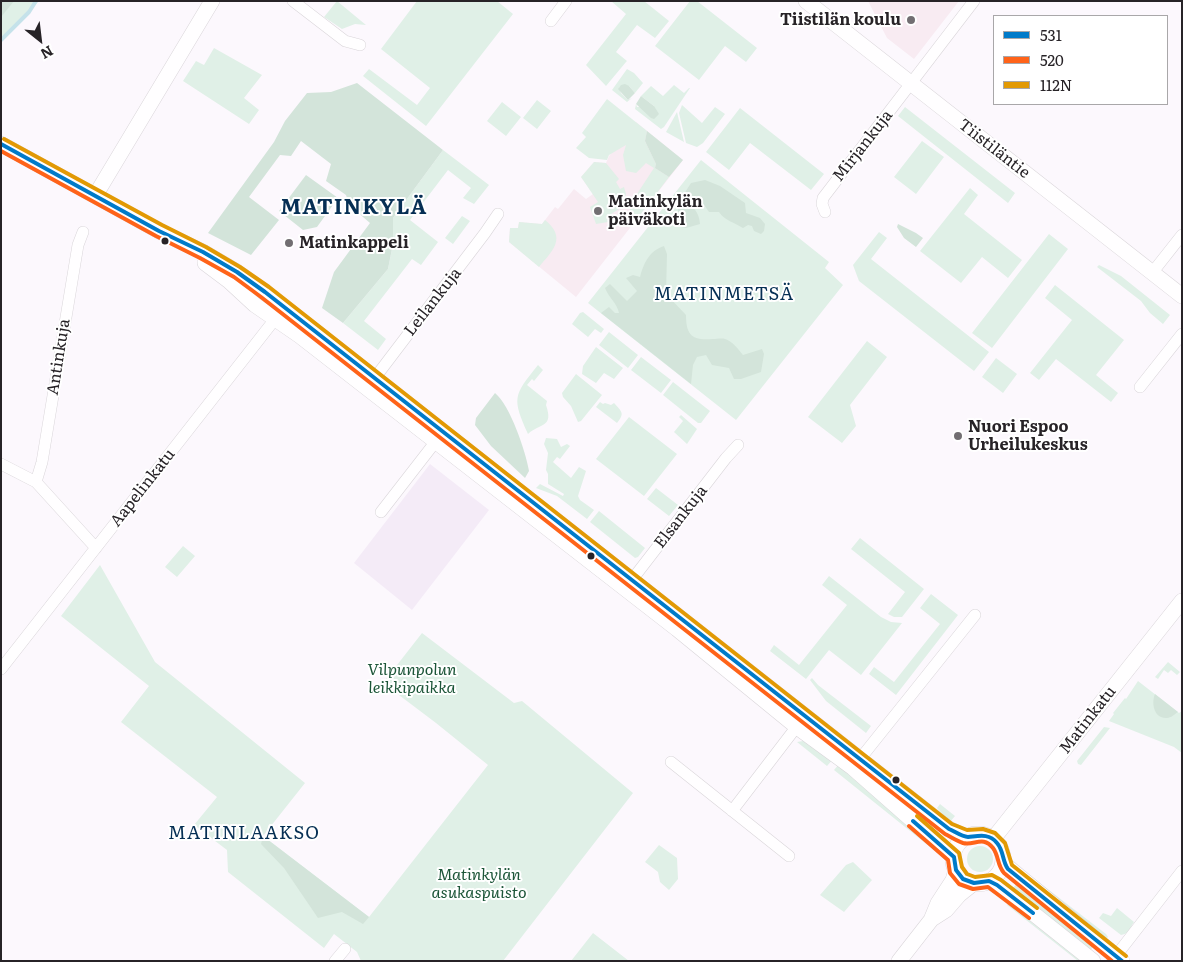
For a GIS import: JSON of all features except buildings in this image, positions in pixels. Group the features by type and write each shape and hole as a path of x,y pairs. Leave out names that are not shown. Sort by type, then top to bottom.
{"main road":[{"path":"95,196 212,1"},
{"name":"Tiistiläntie","path":"806,1 1182,296"},
{"path":"1,144 174,239 229,281 255,305 280,314 300,336 370,383 856,763 949,829 966,837"},
{"name":"Matinkatu","path":"993,839 1182,601"},
{"path":"856,763 955,863 964,879 981,882 1005,891 1093,961"},
{"path":"899,961 931,920 938,903 953,880 958,845 966,837 977,834 993,839 1001,849 1003,863 999,872 958,896 946,910 931,920"},
{"path":"1003,863 1117,959"}],"street":[{"path":"293,1 345,42 360,45"},
{"path":"551,21 566,1"},
{"name":"Mirjankuja","path":"825,212 822,204 823,198 974,1"},
{"name":"Leilankuja","path":"370,383 485,234 498,214"},
{"name":"Antinkuja","path":"36,482 42,462 78,245 83,232"},
{"path":"1152,272 1182,235"},
{"name":"Aapelinkatu","path":"1,669 280,314"},
{"path":"1140,388 1182,334"},
{"path":"381,512 439,437"},
{"name":"Elsankuja","path":"629,584 738,445"},
{"path":"1,464 36,482 96,548"},
{"path":"856,763 975,615"},
{"path":"732,811 801,721"},
{"path":"670,762 789,856"},
{"path":"1117,959 1182,871"},
{"path":"335,961 345,949"}],"shaded area":[{"name":"Tiistilän koulu","path":"868,1 959,1 914,59 887,38"},
{"name":"Matinkylän päiväkoti","path":"636,122 683,160 576,297 509,242 510,228 518,228 519,222 542,224 555,207 558,209 574,189 586,199 593,194 581,177 594,162 606,163 609,156"},
{"path":"430,464 489,510 412,610 354,563"}],"green space":[{"path":"1,1 39,1 1,40"},
{"path":"1,1 14,1 1,17"},
{"path":"337,1 366,25 355,24 342,29 324,17"},
{"path":"417,1 497,1 513,14 426,126 363,76 369,69 417,105 430,88 381,49"},
{"path":"611,1 644,1 669,21 655,38 637,25 616,52 627,61 606,86 586,65 626,14"},
{"path":"690,1 697,1 757,48 746,62 725,46 699,80 655,46"},
{"path":"214,48 262,75 244,98 259,110 249,124 183,81 196,61 204,65"},
{"path":"627,69 634,73 643,83 635,93 629,86 619,87 621,93 628,100 632,98 627,102 612,90"},
{"path":"357,83 443,150 393,218 393,244 388,269 343,323 322,308 334,272 370,223 349,205 346,195 326,181 331,164 301,141 291,156 280,155 249,197 279,220 251,255 208,233 274,142 285,121 307,93 331,92"},
{"path":"625,84 635,93 628,100 618,89 621,85"},
{"path":"674,85 684,93 690,88 661,129 635,109 636,104 637,107 654,106 641,96 651,86 663,96"},
{"path":"641,96 654,106 659,114 654,119 636,104"},
{"path":"607,99 647,131 645,141 656,164 655,168 669,177 634,223 627,220 633,200 654,168 646,163 636,173 626,171 623,155 626,145 609,155 607,160 589,158 576,148 586,137 582,133"},
{"path":"537,100 551,111 537,129 523,118"},
{"path":"502,102 521,117 506,136 487,121"},
{"path":"682,105 702,123 715,107 725,114 703,143 697,147 686,143 679,113"},
{"path":"905,107 1015,193 1008,203 898,116"},
{"path":"740,108 824,174 811,190 750,143 729,170 706,152"},
{"path":"677,112 684,142 666,132"},
{"path":"647,131 683,160 669,177 655,168 656,164 645,141"},
{"path":"922,141 944,157 916,194 894,177"},
{"path":"443,150 489,185 474,204 463,198 471,188 448,170 410,220 438,242 421,265 412,259 364,321 386,339 378,350 343,323 388,269 393,244 393,218"},
{"name":"MATINMETSÄ","path":"701,160 829,262 825,268 843,285 736,420 588,303"},
{"path":"594,162 606,163 619,179 616,182 620,189 624,187 626,194 621,208 606,217 608,222 596,224 590,207 598,202 581,177"},
{"path":"306,175 338,198 317,227 303,230 279,211"},
{"path":"705,180 720,186 745,203 746,213 760,218 765,224 764,231 761,234 754,231 752,226 748,225 743,228 719,212 709,212 702,202 687,197 684,194 691,183"},
{"path":"970,188 978,195 964,214 1022,260 1008,278 982,257 961,283 920,251"},
{"path":"678,199 696,211 700,224 686,228 681,227 678,216"},
{"path":"462,216 470,221 453,244 445,238"},
{"path":"545,220 552,226 556,244 539,267 509,242 510,228 518,228 519,222 542,224"},
{"path":"898,224 923,238 916,247 904,238 897,227"},
{"path":"879,232 887,238 871,259 989,352 974,371 859,281 853,265"},
{"path":"1049,234 1068,249 992,348 972,333"},
{"path":"664,246 667,254 666,294 686,315 689,332 695,338 728,340 743,355 762,349 764,354 761,372 741,379 734,379 729,368 712,365 706,355 697,357 693,365 691,384 601,313 609,307 615,313 619,313 617,306 605,288 610,284 627,301 637,291 626,278 633,275 640,277 643,267 651,254"},
{"path":"1099,265 1121,276 1170,315 1163,324 1150,313 1141,301 1097,267"},
{"path":"1055,285 1124,340 1096,375 1118,393 1111,402 1056,359 1039,380 1030,373 1072,320 1045,298"},
{"path":"583,312 604,329 601,333 595,329 588,337 572,324 580,313"},
{"path":"609,332 638,355 628,368 599,345"},
{"path":"867,341 887,357 850,405 856,426 842,443 808,417"},
{"path":"596,347 623,368 614,379 604,373 596,383 582,374 583,366"},
{"path":"641,357 671,380 661,393 631,370"},
{"path":"996,358 1017,374 1003,393 982,377"},
{"path":"538,365 543,370 534,381 532,379 527,385 547,401 548,418 544,424 528,434 519,412 518,398 524,384"},
{"path":"576,374 602,395 581,421 578,422 571,406 562,393"},
{"path":"673,382 710,411 701,423 698,423 663,395"},
{"path":"495,393 501,399 512,418 525,452 529,471 525,478 491,446 475,425 476,418"},
{"path":"600,402 611,405 614,403 619,409 622,415 617,423 596,407"},
{"path":"681,415 697,429 687,444 674,432 683,421 679,417"},
{"path":"629,417 677,454 644,496 596,459"},
{"path":"546,438 557,439 561,447 567,444 570,446 560,459 557,457 553,462 571,478 579,467 586,471 578,496 580,500 594,510 587,519 557,496 536,488 540,484 563,496 564,494 548,484 546,470 548,453 544,444"},
{"path":"656,488 678,505 669,516 647,499"},
{"path":"599,511 645,548 638,557 635,558 590,522"},
{"path":"860,538 924,589 902,617 894,617 888,614 905,592 851,549"},
{"path":"183,546 195,556 177,577 165,567"},
{"name":"Matinkylän asukaspuisto","path":"100,565 155,662 305,783 263,836 369,917 488,765 383,683 422,633 514,703 522,701 633,793 503,961 361,961 357,952 334,934 324,948 228,872 227,850 194,825 217,797 121,722 149,686 61,616"},
{"path":"829,576 881,617 891,622 902,623 861,675 829,650 806,679 770,651 774,645 799,665 847,605 822,585"},
{"path":"931,594 958,615 896,695 869,674 874,667 894,682 940,624 920,608"},
{"path":"1168,662 1180,672 1177,675 1171,670 1168,673 1164,670 1158,679 1155,677"},
{"path":"812,678 818,685 871,726 866,733 826,701 810,680"},
{"path":"1138,681 1179,713 1182,711 1182,753 1174,747 1109,721"},
{"path":"1155,694 1178,712 1168,718 1159,716 1156,713 1153,702"},
{"path":"1104,727 1110,728 1081,765 1078,764 1077,761"},
{"path":"803,741 834,758 827,766 797,742"},
{"path":"840,763 934,843 930,847 834,770"},
{"path":"940,804 955,816 950,822 937,808"},
{"path":"263,836 369,917 363,924 342,912 318,918 284,868 261,844"},
{"path":"659,845 677,858 678,879 669,890 660,882 658,872 645,862"},
{"path":"980,846 989,850 993,859 989,868 980,872 971,868 967,859 971,850"},
{"path":"853,862 872,880 844,912 820,895 846,865"},
{"path":"1036,880 1108,937 1106,939 1030,882"},
{"path":"1018,882 1048,910 1092,946 1091,950 1013,888"},
{"path":"1009,902 1085,961 1078,961 1007,905"},
{"path":"1117,908 1134,922 1128,932 1121,935 1099,918 1103,913 1111,916"},
{"path":"593,933 629,961 571,961"}],"waterway":[{"path":"1,40 29,12 36,1"}],"transit line":[{"name":"112N","path":"4,139 206,247 269,287 952,824 967,830 983,829 995,833 1005,843 1012,865 1126,956"},
{"name":"531","path":"1,144 159,231 203,252 237,272 265,292 949,829 966,837 984,836 994,840 1001,849 1008,869 1122,961"},
{"name":"520","path":"1,151 234,277 945,834 967,844 982,841 989,844 995,851 1004,873 1112,961"},
{"name":"112N","path":"917,816 959,853 962,867 967,874 975,877 992,875 1037,908"},
{"name":"531","path":"913,821 954,857 956,870 963,879 974,883 989,881 1033,913"},
{"name":"520","path":"909,826 948,860 950,873 959,884 973,889 988,887 1029,918"}],"place":[{"name":"Tiistilän koulu","path":"911,20"},
{"name":"Matinkylän päiväkoti","path":"598,211"},
{"name":"Matinkappeli","path":"289,243"},
{"name":"Nuori Espoo Urheilukeskus","path":"958,436"}],"district":[{"name":"MATINKYLÄ","path":"354,208"},
{"name":"MATINMETSÄ","path":"724,295"},
{"name":"MATINLAAKSO","path":"244,834"}],"park label":[{"name":"Vilpunpolun leikkipaikka","path":"412,679"}]}
